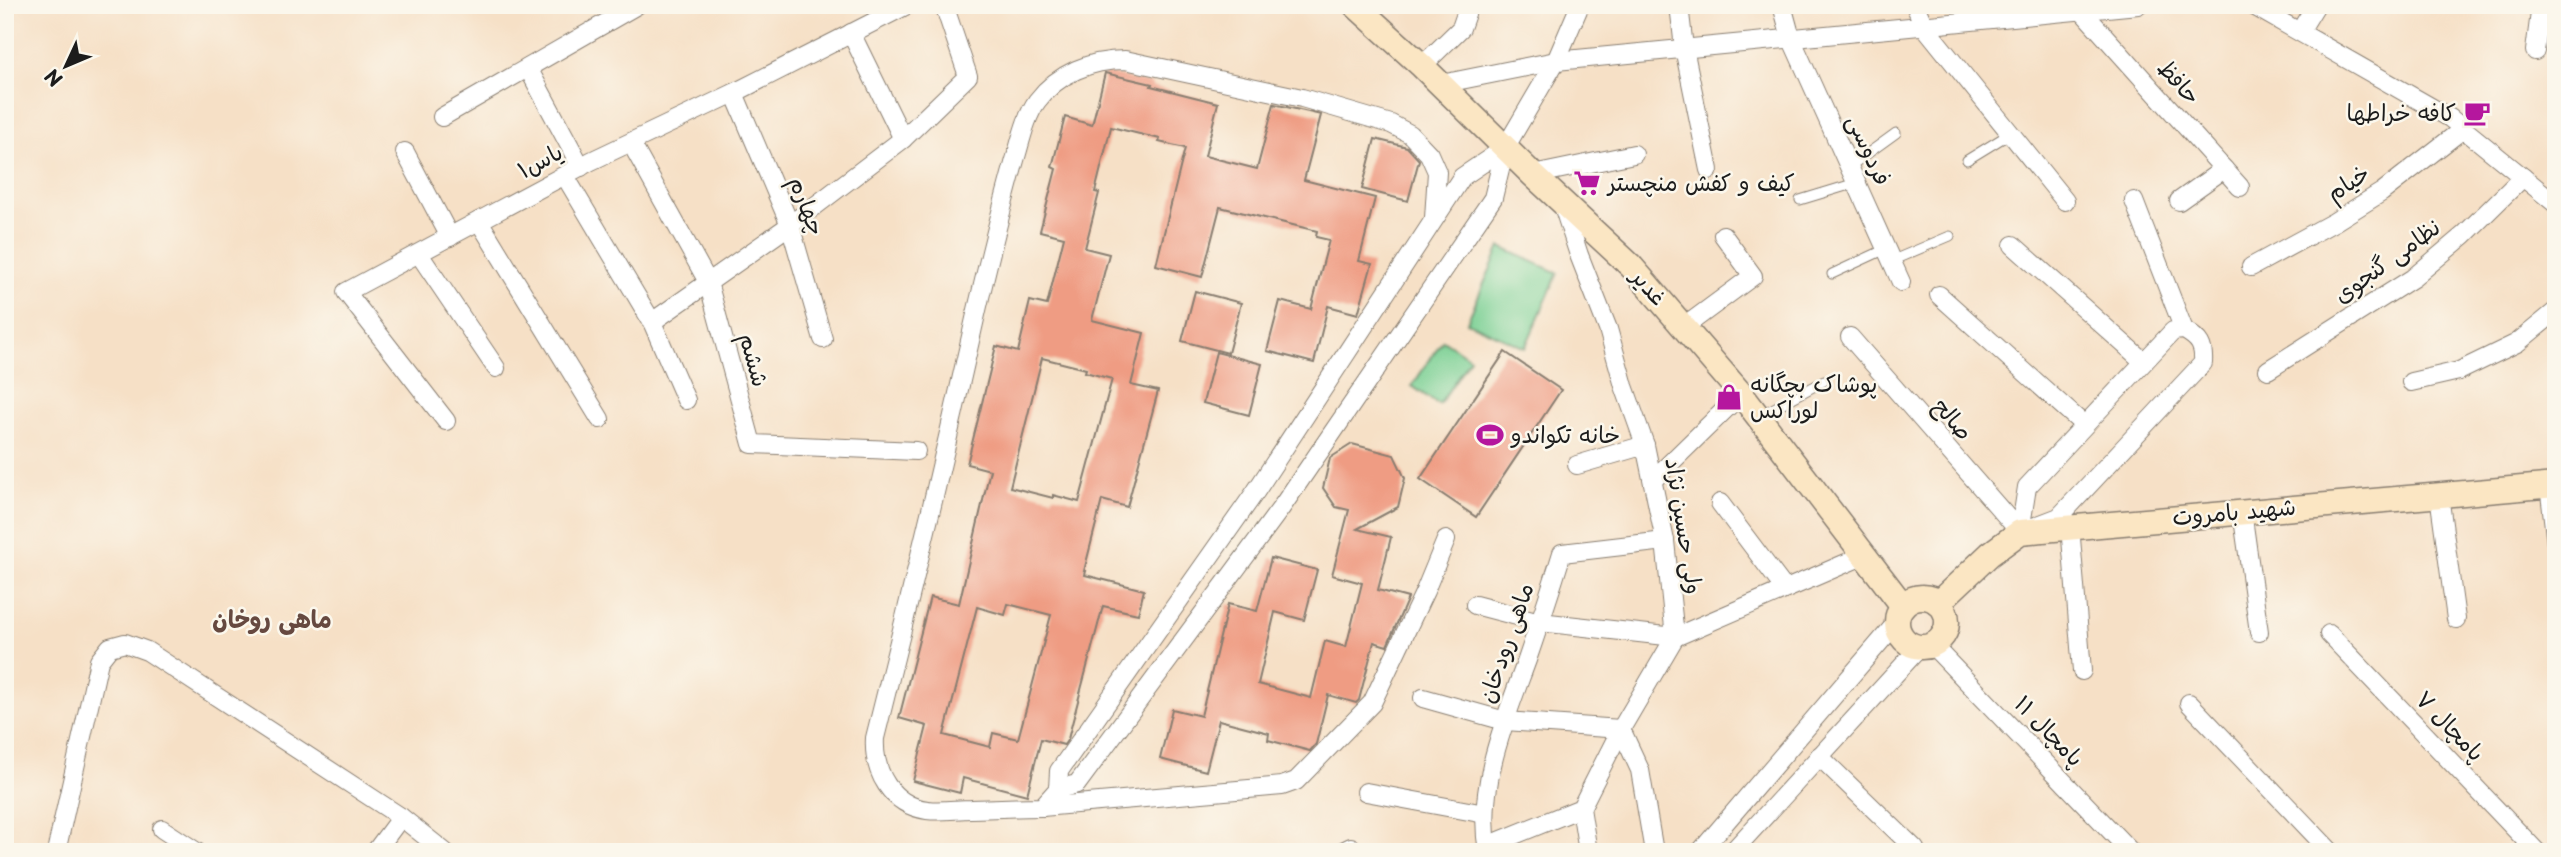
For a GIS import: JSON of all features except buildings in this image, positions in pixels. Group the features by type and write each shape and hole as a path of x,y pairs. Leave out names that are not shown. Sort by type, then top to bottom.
{"main road":[{"name":"غدیر","path":"1355,5 1422,66 1562,203 1632,266 1741,394 1864,555 1900,614"},
{"name":"شهید بامروت","path":"1938,603 1990,554 2020,532 2552,485"},
{"path":"1920,597 1938,603 1945,613 1947,625 1942,637 1926,646 1908,643 1900,634 1900,614 1920,597"}],"street":[{"path":"442,117 637,5"},
{"name":"یاس۱","path":"446,421 346,292 581,167 907,5"},
{"path":"652,322 790,225 903,139 968,76 944,5"},
{"path":"1422,66 1461,27 1469,5"},
{"path":"1042,807 1058,789 1077,784 1281,508 1493,198 1504,148 1556,61 1580,5"},
{"path":"1679,5 1684,48 1709,170"},
{"name":"فردوسی","path":"1782,5 1791,38 1901,282"},
{"path":"1915,5 1924,26 2065,201"},
{"path":"1441,85 1556,61 1924,26 1995,12 2082,10 2138,5"},
{"path":"2252,5 2450,118 2556,204"},
{"path":"2300,31 2316,5"},
{"name":"حافظ","path":"2082,10 2240,187"},
{"path":"2535,51 2545,13"},
{"path":"851,33 903,139"},
{"path":"1433,221 1437,172 1429,154 1410,134 1391,124 1302,98 1125,60 1103,60 1083,66 1059,80 1037,101 1026,123 996,226 931,516 875,738 876,766 884,782 896,796 909,805 928,810 1042,807 1282,786 1296,781 1372,703 1446,540"},
{"path":"528,68 581,167"},
{"name":"چهارم","path":"734,93 790,225 823,339"},
{"name":"خیام","path":"2251,267 2334,222 2382,191 2463,129"},
{"name":"ششم","path":"631,143 708,282 752,444 916,451"},
{"path":"1058,789 1059,771 1256,491 1462,177 1504,148"},
{"path":"405,152 450,237"},
{"path":"1533,175 1633,154"},
{"path":"2179,201 2224,169"},
{"path":"565,176 652,322 686,400"},
{"name":"نظامی گنجوی","path":"2268,370 2413,278 2464,235 2523,177"},
{"path":"2134,201 2184,330"},
{"name":"ولی حسین نژاد","path":"1562,203 1608,329 1623,386 1646,445 1665,541 1675,637"},
{"path":"479,221 600,419"},
{"path":"1684,327 1753,276 1723,235"},
{"path":"2013,245 2143,362"},
{"path":"419,254 496,368"},
{"path":"1939,295 2084,425"},
{"path":"2411,382 2459,371 2517,343 2556,312"},
{"path":"2184,330 2196,337 2204,348 2203,363 2059,517 2020,532 2027,487 2173,331 2184,330"},
{"name":"صالح","path":"1850,337 2020,532"},
{"path":"1654,479 1741,394"},
{"path":"1577,465 1646,445"},
{"path":"2552,485 2556,544"},
{"path":"1256,491 1281,508"},
{"path":"2439,495 2456,619"},
{"path":"1720,503 1784,588"},
{"path":"2242,511 2259,632"},
{"path":"2070,526 2082,671"},
{"name":"ماهی رودخان","path":"1487,849 1485,814 1489,779 1505,721 1562,553 1665,541"},
{"path":"1475,605 1540,622 1675,637 1864,555"},
{"path":"1700,852 1900,614"},
{"name":"پامچال ۷","path":"2329,634 2536,852"},
{"path":"1588,852 1581,808 1621,729 1675,637"},
{"path":"55,852 99,661 110,646 124,643 147,651 401,817 445,852"},
{"path":"1724,823 1739,848 1819,756 1926,646"},
{"name":"پامچال ۱۱","path":"1926,646 2131,852"},
{"path":"1423,698 1505,721 1621,729"},
{"path":"2189,703 2331,852"},
{"path":"1621,729 1640,770 1654,852"},
{"path":"1819,756 1915,849"},
{"path":"1366,792 1485,814"},
{"path":"1487,849 1581,808"},
{"path":"375,852 401,817"},
{"path":"162,830 197,852"}],"lane":[{"path":"1800,200 1853,175 1896,133"},
{"path":"1967,160 2011,133"},
{"path":"1832,274 1950,236"},
{"path":"1758,417 1824,381"}],"green space":[{"path":"1500,247 1558,273 1525,348 1467,322"},
{"path":"1443,340 1470,358 1439,405 1412,386"}],"place":[{"name":"کافه خراطها","path":"2477,113"},
{"name":"کیف و کفش منچستر","path":"1587,183"},
{"name":"پوشاک بچگانه لوراکس","path":"1729,397"},
{"name":"خانه تکواندو","path":"1490,435"}],"district":[{"name":"ماهی روخان","path":"272,620"}]}
